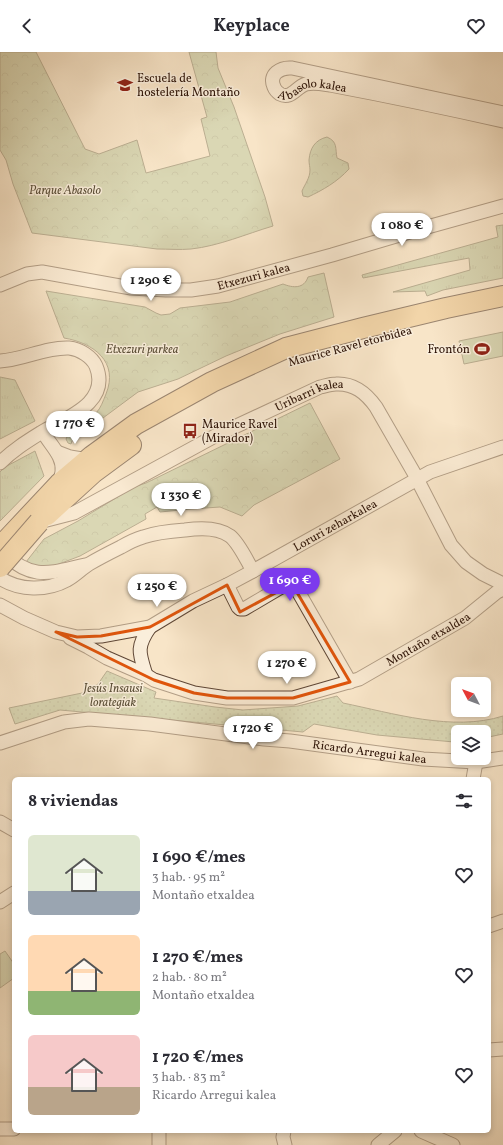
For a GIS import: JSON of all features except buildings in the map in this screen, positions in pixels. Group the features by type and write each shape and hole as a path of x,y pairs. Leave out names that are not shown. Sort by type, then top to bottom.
{"main road":[{"name":"Maurice Ravel etorbidea","path":"0,566 59,484 136,424 212,382 286,348 446,308 503,296"},
{"name":"Maurice Ravel etorbidea","path":"0,547 35,517 141,437 172,417 243,380 285,363 323,351 368,339 503,310"}],"street":[{"name":"Abasolo kalea","path":"503,112 286,67 276,72 272,80 275,90 281,95 285,96 289,96 298,88 308,84 324,84 415,101 503,121"},
{"name":"Etxezuri kalea","path":"0,285 27,274 42,272 131,288 191,290 211,287 332,255 503,206"},
{"path":"0,361 44,351 70,348 89,357 95,364 98,372 98,384 91,402 73,416 43,432 13,451 0,463"},
{"name":"Uribarri kalea","path":"35,517 74,513 215,436 320,387 335,384 352,387 370,398 418,480 451,545 466,562 483,574 503,584"},
{"path":"43,432 57,452 61,462 62,471 59,484"},
{"name":"Loruri zeharkalea","path":"0,606 56,632 77,637 101,636 150,627 193,601 253,571 430,472 503,447"},
{"path":"0,455 13,451"},
{"path":"57,452 70,457 88,460"},
{"path":"0,578 9,584 32,588 50,586 66,581 89,564 144,536 193,529 224,532 231,537 243,553 253,571"},
{"path":"0,550 13,563 23,569 35,572 52,572 89,564"},
{"path":"227,585 240,609 244,609 288,583 295,586 350,682"},
{"name":"Montaño etxaldea","path":"56,632 154,680 194,692 227,698 293,698 359,679 465,618 497,592 503,589"},
{"path":"146,675 140,658 140,647 150,627"},
{"name":"Ricardo Arregui kalea","path":"0,743 64,722 89,719 150,724 423,759 451,761"},
{"name":"Ricardo Arregui kalea","path":"491,760 503,758"},
{"path":"473,777 475,765"},
{"path":"0,822 12,829"},
{"path":"0,902 12,894"},
{"path":"491,925 503,921"},
{"path":"491,1050 503,1049"},
{"path":"0,1129 12,1129"},
{"path":"159,1133 159,1145"},
{"path":"284,1133 285,1145"},
{"path":"378,1145 393,1133"},
{"path":"426,1133 453,1145"}],"highlighted area":[{"path":"292,584 350,682 293,698 227,698 194,693 154,680 56,632 77,637 101,636 150,627 227,585 240,612"}],"green space":[{"name":"Parque Abasolo","path":"0,52 36,52 85,149 99,154 137,140 146,173 210,156 201,119 207,117 189,52 216,52 218,68 234,107 265,197 273,226 212,245 191,249 157,249 32,233 13,184 6,160 0,150"},
{"path":"327,137 334,143 337,158 348,163 349,169 335,182 308,197 303,196 302,191 310,173 309,160 312,148 316,142"},
{"path":"503,225 503,278 443,290 427,296 425,291 393,292 470,270 469,258 363,278 362,275 498,237 496,226"},
{"name":"Etxezuri parkea","path":"324,273 334,317 280,334 226,356 178,379 138,392 72,441 71,444 68,443 66,439 72,430 94,415 102,404 109,383 109,372 101,356 94,349 85,344 64,338 46,291 145,307 161,315 170,314 180,308 230,302 283,284 294,287 301,286 308,277"},
{"name":"Frontón","path":"503,332 503,356 464,364 459,341"},
{"path":"0,377 15,380 35,421 0,439"},
{"path":"310,403 340,459 254,505 242,516 220,507 160,512 157,507 145,514 146,519 80,556 51,567 39,567 26,562 44,539 78,521 134,487 146,483"},
{"path":"35,451 44,476 0,521 0,472 5,467"},
{"name":"Jesús Insausi lorategiak","path":"107,671 156,692 154,698 243,710 298,706 337,696 343,703 402,716 443,722 484,720 503,716 503,734 491,737 491,725 451,725 451,742 377,735 314,724 303,732 60,710 15,724 9,708 87,692 98,684"},
{"path":"5,951 12,961 12,979 0,988 0,954"}],"place":[{"name":"Escuela de hostelería Montaño","path":"125,85"},
{"name":"Frontón","path":"482,349"},
{"name":"Maurice Ravel (Mirador)","path":"190,431"}]}
